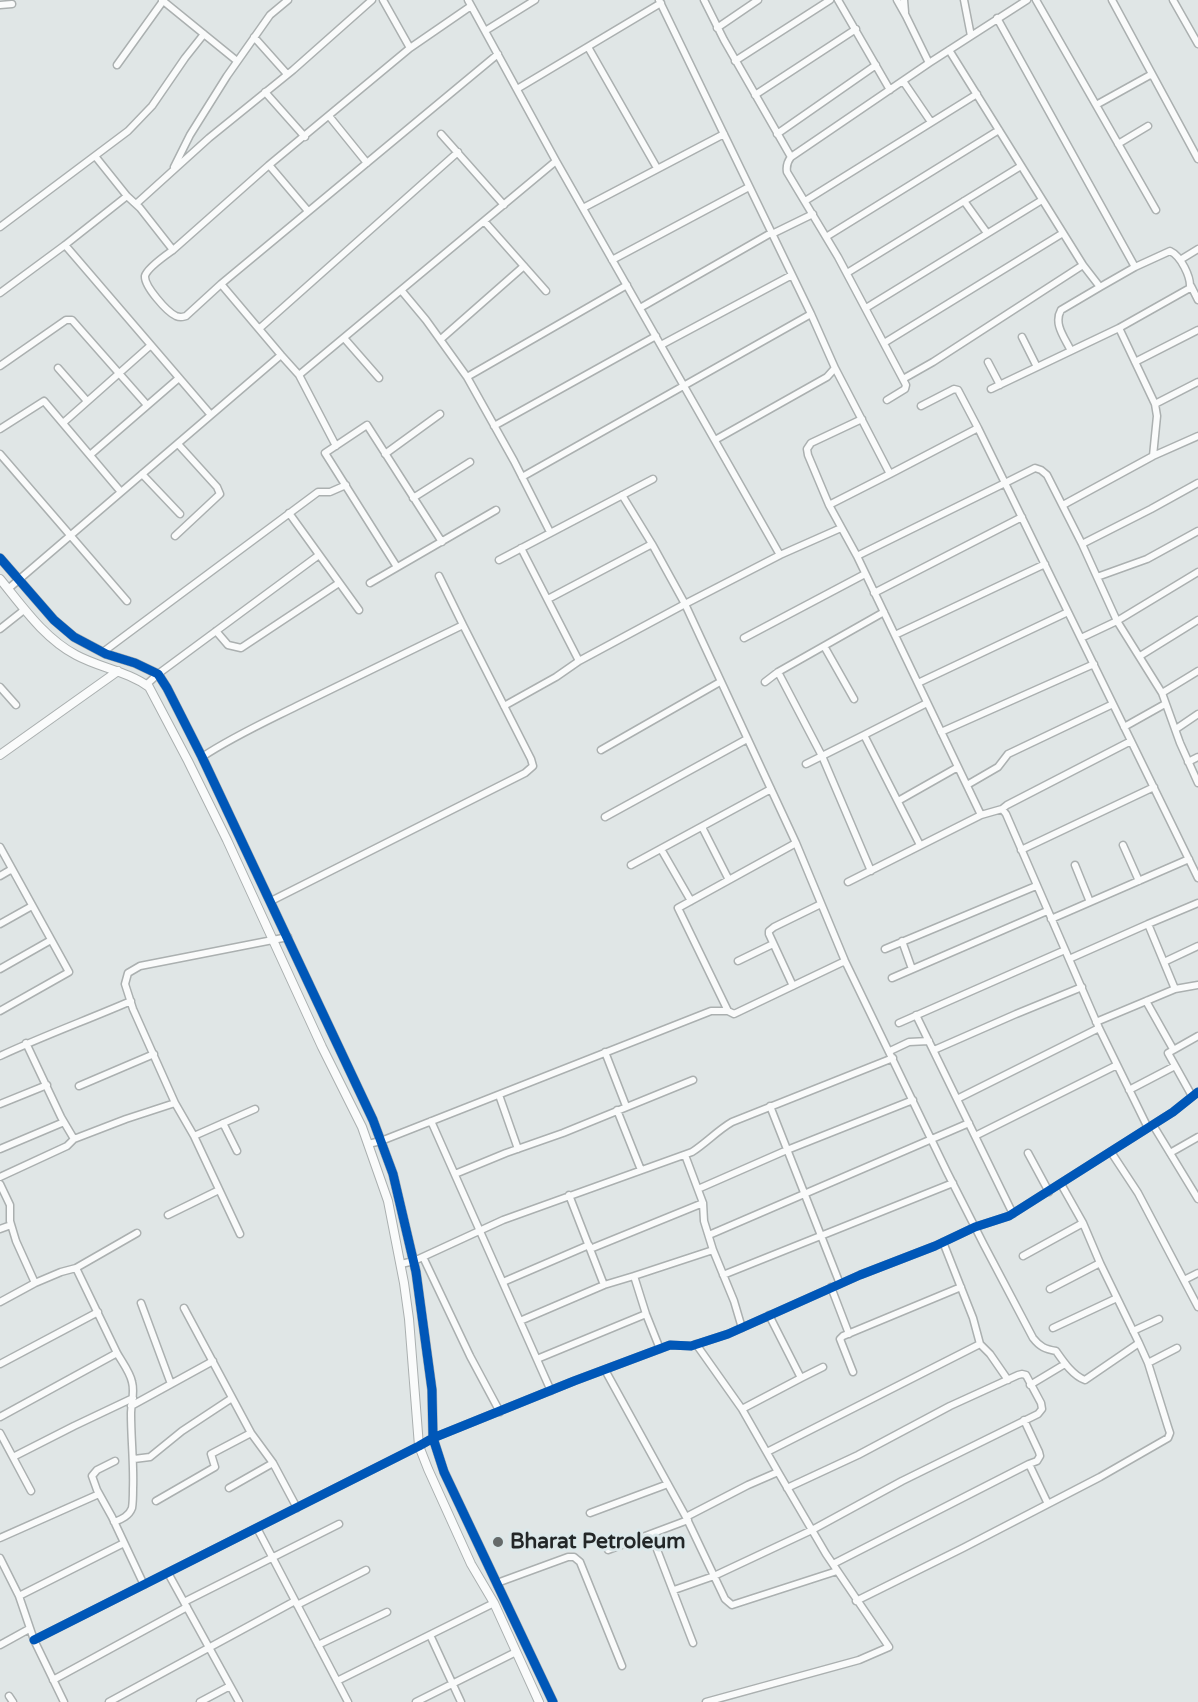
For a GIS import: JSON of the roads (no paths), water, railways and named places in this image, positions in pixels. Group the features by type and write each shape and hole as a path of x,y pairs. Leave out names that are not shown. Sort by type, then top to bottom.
{"street":[{"path":"172,172 190,135 237,61 270,15 288,0"},
{"path":"136,204 209,138 372,0"},
{"path":"383,0 410,48"},
{"path":"485,31 536,0"},
{"path":"704,0 735,61 791,157"},
{"path":"717,27 758,0"},
{"path":"735,61 830,0"},
{"path":"838,0 890,90"},
{"path":"897,0 929,63"},
{"path":"904,0 906,16"},
{"path":"964,0 970,36"},
{"path":"887,400 905,390 906,385 847,273 786,167 791,157 929,63 1027,0"},
{"path":"1036,0 1156,210"},
{"path":"1112,0 1196,148 1198,159"},
{"path":"1173,0 1198,44"},
{"path":"117,64 163,1 237,61"},
{"path":"517,89 660,2 835,368 890,474"},
{"path":"498,54 186,315 176,316 162,304 146,283 147,271 269,165 410,48 470,3 485,31 498,54 556,161 780,555"},
{"path":"0,5 12,4"},
{"path":"997,18 1135,267"},
{"path":"755,95 856,29"},
{"path":"0,227 128,131 152,106 204,34"},
{"path":"254,37 287,74"},
{"path":"588,47 657,168"},
{"path":"950,50 1083,265 1100,287"},
{"path":"777,134 876,65"},
{"path":"1096,105 1152,74"},
{"path":"903,81 931,122"},
{"path":"265,92 305,137"},
{"path":"805,201 977,94"},
{"path":"329,116 367,163"},
{"path":"1118,144 1148,126"},
{"path":"826,237 999,130"},
{"path":"441,134 504,204"},
{"path":"583,208 724,134"},
{"path":"260,328 458,152"},
{"path":"95,156 172,250"},
{"path":"299,375 556,161"},
{"path":"269,165 308,212"},
{"path":"847,273 1021,166"},
{"path":"612,260 749,186"},
{"path":"0,293 127,196"},
{"path":"866,308 1042,200"},
{"path":"964,201 987,233"},
{"path":"640,308 772,233 813,214"},
{"path":"484,221 546,291"},
{"path":"884,342 1063,233"},
{"path":"65,245 211,415"},
{"path":"1180,260 1198,249"},
{"path":"1071,351 1058,323 1061,310 1135,267 1170,251 1175,253 1180,260 1198,300"},
{"path":"903,379 1083,265"},
{"path":"441,339 524,266"},
{"path":"661,345 792,275"},
{"path":"221,284 299,375 336,446"},
{"path":"467,376 627,285"},
{"path":"991,389 1119,328 1188,290 1191,286"},
{"path":"401,290 441,339 467,376 550,532"},
{"path":"522,477 811,314"},
{"path":"0,366 66,320 72,320 147,405"},
{"path":"1119,328 1155,404 1157,416 1153,456"},
{"path":"1135,362 1198,330"},
{"path":"494,426 656,336"},
{"path":"344,338 379,378"},
{"path":"1022,338 1037,367"},
{"path":"63,423 151,345"},
{"path":"8,589 281,355"},
{"path":"988,362 1000,385"},
{"path":"58,368 87,401"},
{"path":"715,440 827,377 835,368"},
{"path":"90,454 180,378"},
{"path":"1155,404 1198,382"},
{"path":"921,406 954,389 958,390 1198,878"},
{"path":"0,429 44,401 121,492"},
{"path":"385,454 440,414"},
{"path":"862,419 811,443 808,446 808,455 829,505 884,612 981,815"},
{"path":"397,567 325,453 367,425 442,542"},
{"path":"829,505 978,428"},
{"path":"1063,505 1153,456 1198,436"},
{"path":"175,536 220,494 220,491 178,444"},
{"path":"0,454 127,601"},
{"path":"413,498 470,462"},
{"path":"856,556 1035,468 1041,470 1047,475 1063,505 1117,621 1162,693 1198,783"},
{"path":"142,474 180,514"},
{"path":"499,560 653,479"},
{"path":"1082,544 1198,483"},
{"path":"104,652 318,492 330,492 346,486"},
{"path":"622,495 685,604 796,843 846,961 953,1183 1033,1338 1039,1346 1056,1351 1065,1364 1085,1380 1139,1343"},
{"path":"370,583 496,510"},
{"path":"288,513 359,610"},
{"path":"874,593 1022,517"},
{"path":"504,705 556,677 579,661 685,604 780,555 841,528"},
{"path":"1097,577 1147,559 1198,531"},
{"path":"548,599 652,544"},
{"path":"521,548 579,661"},
{"path":"146,685 319,555"},
{"path":"0,558 54,620 74,637 158,674 202,757 374,1120 396,1182 414,1261 432,1390 433,1438 444,1472 553,1702"},
{"path":"895,636 1045,564"},
{"path":"1081,638 1117,621 1198,572"},
{"path":"744,638 865,574"},
{"path":"271,901 525,773 532,766 531,759 439,576"},
{"path":"0,579 24,610 54,640 75,655 118,671 149,687 241,868 272,940 362,1127 388,1201 409,1319 419,1446 471,1564 494,1603 539,1702"},
{"path":"216,631 228,645 241,648 339,583"},
{"path":"0,630 24,610"},
{"path":"765,682 778,672 884,612"},
{"path":"918,683 1068,612"},
{"path":"1140,656 1198,620"},
{"path":"202,757 265,722 463,625"},
{"path":"824,646 854,699"},
{"path":"941,732 1094,664"},
{"path":"0,755 118,671"},
{"path":"1162,693 1198,671"},
{"path":"778,672 822,756 871,871"},
{"path":"601,750 720,682"},
{"path":"1,689 16,705"},
{"path":"806,764 927,703"},
{"path":"967,785 998,767 1008,754 1113,704"},
{"path":"1124,727 1165,704"},
{"path":"1176,729 1198,714"},
{"path":"864,735 920,845"},
{"path":"605,817 747,739"},
{"path":"848,882 981,815 1002,809 1131,741"},
{"path":"1188,762 1198,757"},
{"path":"898,801 958,767"},
{"path":"1021,850 1154,787"},
{"path":"631,865 771,789"},
{"path":"1002,809 1129,1090 1150,1127 1170,1153 1198,1199"},
{"path":"702,827 729,880"},
{"path":"728,1011 678,908 796,843"},
{"path":"1123,845 1139,881"},
{"path":"0,848 69,972 0,1011"},
{"path":"661,849 691,901"},
{"path":"1051,919 1189,859"},
{"path":"1075,865 1090,902"},
{"path":"0,876 12,869"},
{"path":"885,949 1036,886"},
{"path":"1069,959 1198,903"},
{"path":"793,986 769,934 771,929 821,904"},
{"path":"0,924 32,906"},
{"path":"892,978 1047,911"},
{"path":"1148,924 1175,989"},
{"path":"240,1234 194,1136 175,1103 131,1001 125,978 132,970 140,966 288,937"},
{"path":"0,969 51,940"},
{"path":"902,941 912,969"},
{"path":"738,961 773,944"},
{"path":"1164,962 1198,946"},
{"path":"899,1023 1065,950"},
{"path":"368,1144 381,1141 711,1011 728,1011 734,1014 846,961"},
{"path":"957,1099 1146,1001 1175,989 1198,985"},
{"path":"933,1050 1082,987"},
{"path":"0,1056 26,1043 131,1001"},
{"path":"1146,1001 1173,1049"},
{"path":"916,1015 1013,1214"},
{"path":"34,1640 433,1438 670,1345 691,1346 728,1334 831,1287 975,1227 1013,1214 1173,1112 1195,1094 1168,1053 1198,1036"},
{"path":"401,1264 414,1261 503,1220 685,1155 705,1143 723,1127 891,1055 909,1042 929,1041"},
{"path":"26,1043 74,1139"},
{"path":"604,1052 626,1106"},
{"path":"79,1086 154,1054"},
{"path":"975,1136 1117,1065"},
{"path":"1129,1090 1175,1066"},
{"path":"455,1174 693,1080"},
{"path":"0,1104 47,1084"},
{"path":"498,1095 518,1149"},
{"path":"698,1189 787,1150 913,1100"},
{"path":"0,1176 67,1146 74,1139 175,1103"},
{"path":"770,1106 840,1284"},
{"path":"194,1136 255,1109"},
{"path":"617,1110 641,1170"},
{"path":"431,1121 551,1391"},
{"path":"0,1149 64,1122"},
{"path":"223,1123 237,1151"},
{"path":"709,1235 969,1124"},
{"path":"1170,1153 1198,1137"},
{"path":"1111,1152 1138,1193 1198,1307"},
{"path":"1028,1153 1049,1192"},
{"path":"685,1155 703,1203 704,1221 713,1250 735,1301 742,1328"},
{"path":"723,1275 953,1183"},
{"path":"1191,1188 1198,1183"},
{"path":"0,1184 10,1205 11,1224 16,1240 35,1283"},
{"path":"856,1600 1100,1477 1168,1437 1170,1433 1148,1363 1083,1223 1061,1184"},
{"path":"168,1215 219,1190"},
{"path":"569,1195 604,1285"},
{"path":"503,1282 703,1203"},
{"path":"1023,1256 1083,1223"},
{"path":"0,1229 11,1224"},
{"path":"0,1302 35,1283 76,1268 137,1233"},
{"path":"943,1242 973,1318 980,1344 990,1353 1008,1380"},
{"path":"520,1321 604,1285 713,1250"},
{"path":"423,1257 470,1356 500,1412"},
{"path":"1050,1289 1100,1263"},
{"path":"76,1268 132,1382 134,1398 131,1406 134,1459 132,1507 123,1519 114,1522"},
{"path":"1184,1280 1198,1273"},
{"path":"634,1276 660,1349"},
{"path":"831,1287 849,1334"},
{"path":"853,1372 840,1340 843,1336 961,1287"},
{"path":"1053,1328 1117,1298"},
{"path":"141,1303 171,1384"},
{"path":"184,1308 251,1434 273,1463 297,1508"},
{"path":"0,1364 98,1312"},
{"path":"537,1359 646,1314"},
{"path":"769,1315 801,1378"},
{"path":"1133,1331 1159,1319"},
{"path":"696,1344 742,1409 837,1571 889,1647 859,1660 706,1702"},
{"path":"767,1452 980,1344"},
{"path":"1148,1363 1177,1348"},
{"path":"0,1417 117,1353"},
{"path":"131,1406 213,1361"},
{"path":"1030,1385 1065,1364"},
{"path":"742,1409 823,1367"},
{"path":"604,1370 687,1519 725,1599 732,1605 837,1571"},
{"path":"674,1590 714,1576 812,1530 902,1481 1038,1414 1042,1409 1041,1403 1026,1375 1022,1374 950,1406 858,1455 787,1488"},
{"path":"13,1457 134,1398"},
{"path":"134,1459 150,1457 182,1431 232,1398"},
{"path":"833,1564 1037,1461 1040,1456 1024,1420"},
{"path":"0,1433 31,1491"},
{"path":"156,1502 215,1467 211,1454 251,1434"},
{"path":"115,1461 97,1470 92,1476 144,1585"},
{"path":"229,1488 273,1463"},
{"path":"1029,1464 1048,1504"},
{"path":"608,1550 687,1519 747,1485 778,1472"},
{"path":"590,1513 668,1484"},
{"path":"0,1538 99,1494"},
{"path":"53,1680 272,1557 339,1524"},
{"path":"257,1528 348,1702"},
{"path":"651,1534 693,1643"},
{"path":"19,1596 124,1543"},
{"path":"497,1583 568,1557 577,1559 622,1666"},
{"path":"0,1558 19,1596 29,1629 64,1702"},
{"path":"109,1702 296,1603 366,1570"},
{"path":"168,1573 239,1702"},
{"path":"337,1681 494,1603"},
{"path":"318,1645 387,1612"},
{"path":"0,1644 29,1629"},
{"path":"430,1635 461,1702"},
{"path":"416,1702 516,1652"},
{"path":"200,1702 230,1686"}],"place":[{"name":"Bharat Petroleum","path":"498,1542"}]}
